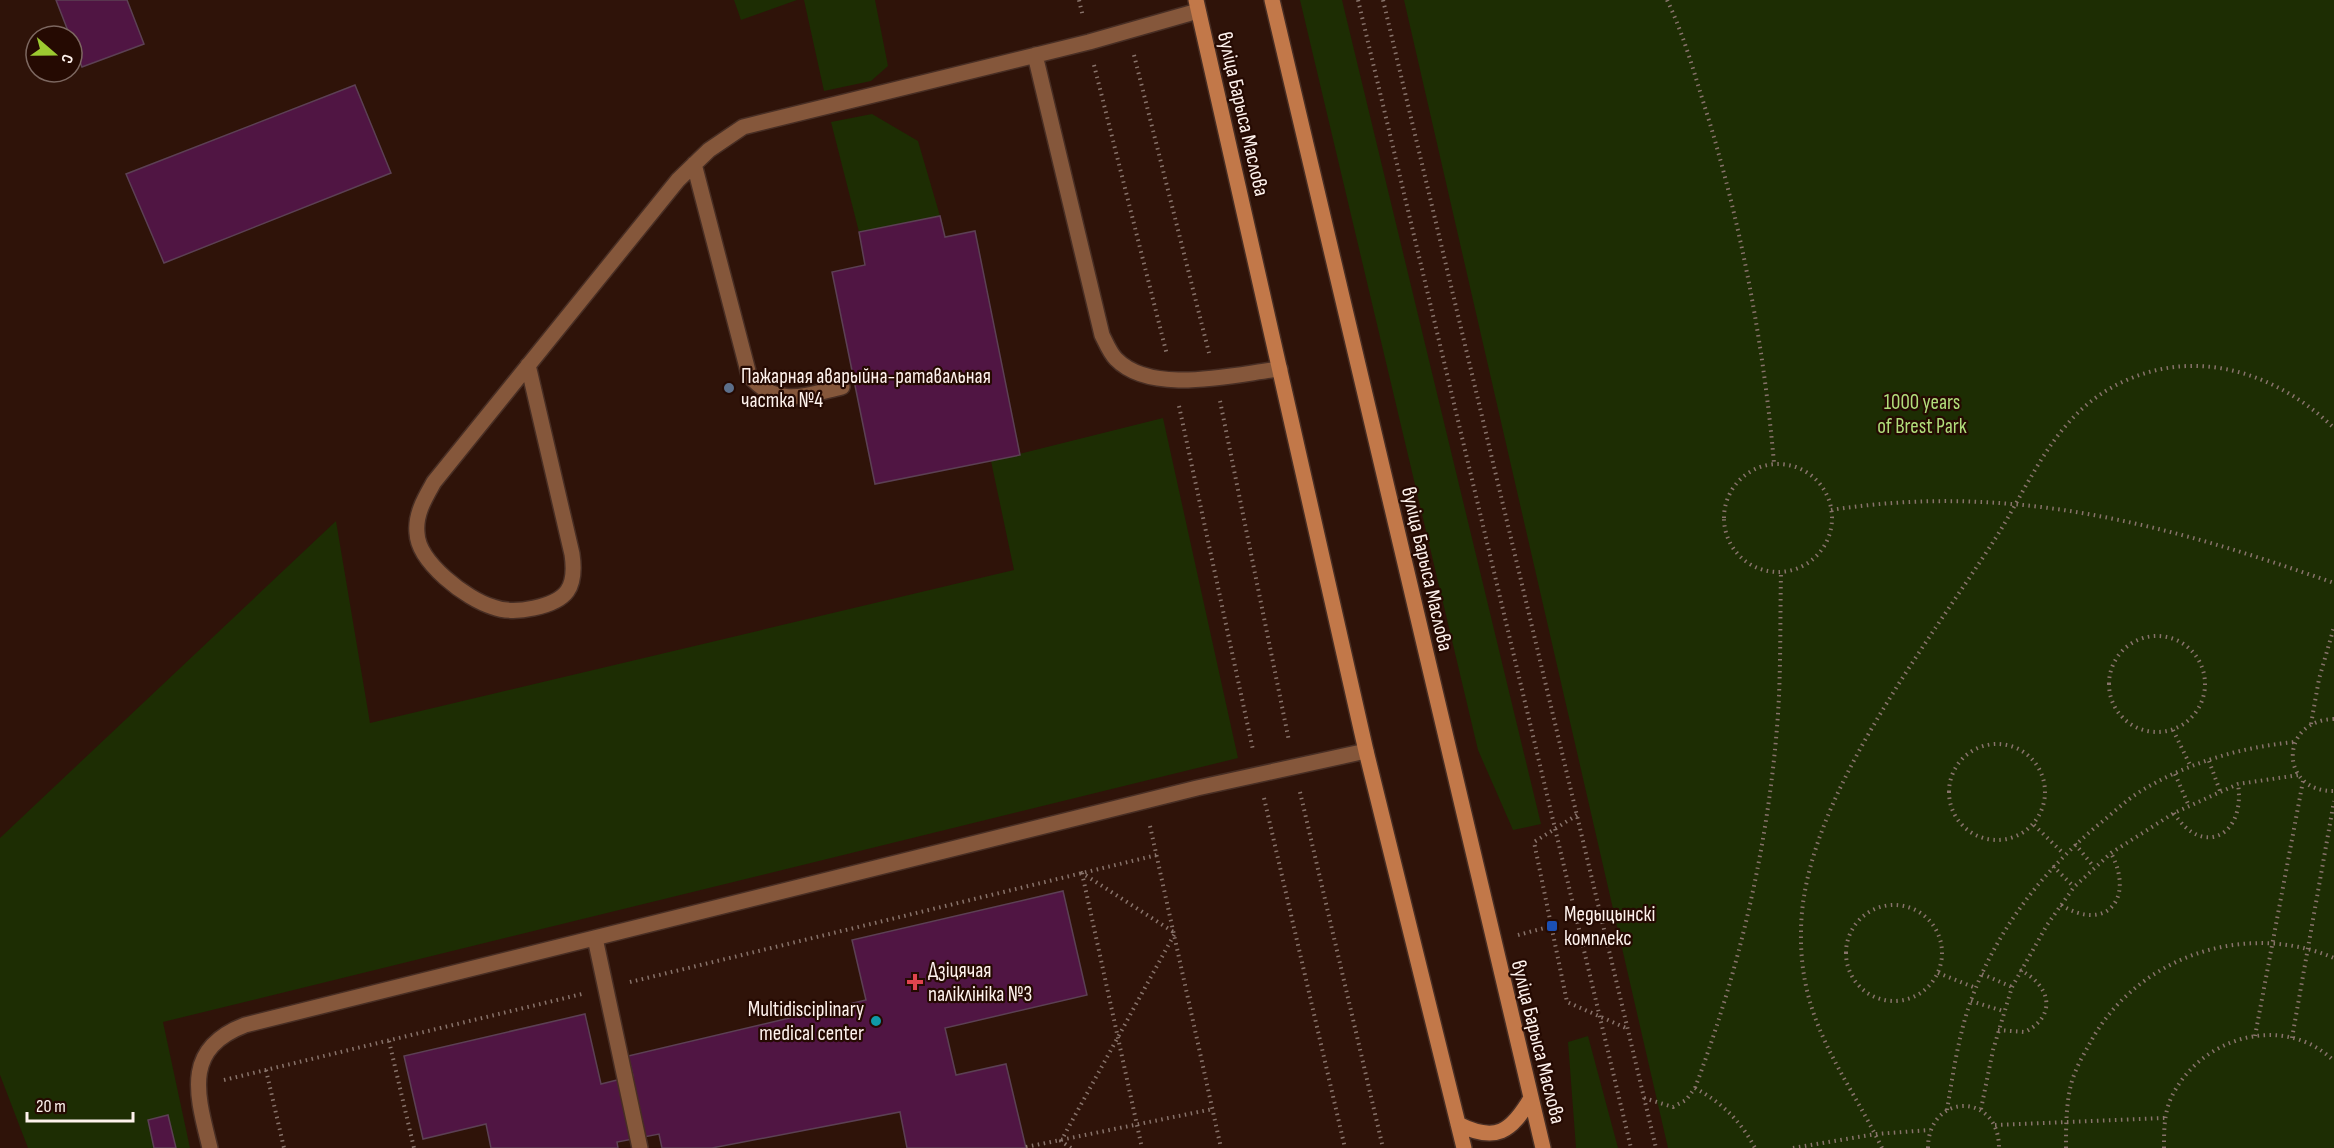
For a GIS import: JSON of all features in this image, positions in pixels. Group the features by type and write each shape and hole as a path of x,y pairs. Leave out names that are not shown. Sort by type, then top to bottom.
{"main road":[{"name":"вуліца Барыса Маслова","path":"1272,0 1543,1148"},
{"name":"вуліца Барыса Маслова","path":"1197,5 1366,751 1464,1148"},
{"path":"1458,1124 1475,1132 1492,1134 1507,1129 1518,1120 1531,1098"}],"lane":[{"path":"528,365 572,554 574,572 569,588 560,599 530,609 508,610 481,602 436,570 422,553 416,533 417,520 434,482 528,365 663,198 694,164 743,127 1089,42 1197,5"},
{"path":"1035,55 1102,335 1116,360 1127,368 1148,377 1173,381 1280,369"},
{"path":"694,164 749,375 766,392 788,397 842,387"},
{"path":"210,1148 198,1087 199,1069 205,1054 216,1041 237,1028 1258,773 1366,751"},
{"path":"595,938 640,1148"}],"path":[{"path":"1079,0 1173,381 1258,773 1345,1148"},
{"path":"1358,0 1631,1148"},
{"path":"1383,0 1656,1148"},
{"path":"1667,0 1712,130 1742,246 1761,346 1774,463"},
{"path":"1128,30 1215,376 1294,765 1383,1148"},
{"path":"1882,1148 1833,1060 1805,984 1800,930 1809,869 1833,807 1866,741 2015,504 2030,475 2048,448 2076,416 2109,389 2160,370 2213,366 2236,369 2260,377 2308,406 2334,428"},
{"path":"1774,463 1791,465 1807,472 1820,483 1831,510 1831,531 1824,547 1805,564 1781,572 1764,570 1748,564 1727,538 1723,521 1728,496 1743,476 1758,467 1774,463"},
{"path":"1831,510 1875,503 2015,504 2084,512 2156,527 2226,546 2334,583"},
{"path":"1644,1098 1673,1107 1686,1100 1695,1088 1738,956 1760,861 1778,713 1781,572"},
{"path":"2334,627 2319,679 2311,724 2295,742 2292,753 2299,776 2303,781 2313,788 2334,791"},
{"path":"2146,636 2162,636 2176,640 2189,648 2199,660 2204,674 2205,689 2201,704 2193,717 2173,730 2151,733 2137,729 2119,715 2109,695 2108,679 2112,665 2132,642 2146,636"},
{"path":"2311,724 2334,719"},
{"path":"2173,730 2191,767"},
{"path":"1947,1110 1956,1051 1982,974 2014,914 2064,854 2140,791 2175,774 2209,760 2250,748 2295,742"},
{"path":"2002,744 2017,748 2030,756 2045,782 2046,798 2042,812 2034,825 2022,835 2008,840 1993,841 1978,837 1965,829 1955,817 1950,803 1949,788 1953,773 1961,760 1973,750 1987,745 2002,744"},
{"path":"2209,760 2220,791"},
{"path":"2175,774 2189,806"},
{"path":"1981,1109 1998,1030 2012,987 2020,970 2074,887 2111,853 2174,813 2238,784 2299,776"},
{"path":"2255,1036 2303,781"},
{"path":"2174,813 2193,833 2214,837 2233,826 2237,816 2238,784"},
{"path":"2292,1038 2334,801"},
{"path":"1144,802 1175,933 1221,1148"},
{"path":"1577,815 1534,842 1568,1002 1627,1028"},
{"path":"2034,825 2064,854"},
{"path":"2075,844 2094,867"},
{"path":"2061,905 2086,916 2103,913 2112,907 2118,899 2121,879 2111,853"},
{"path":"198,1087 1157,855"},
{"path":"2053,866 2074,887"},
{"path":"1082,873 1175,933"},
{"path":"1082,873 1142,1148"},
{"path":"1899,904 1914,908 1926,916 1939,936 1942,958 1938,972 1930,985 1918,995 1904,1001 1874,998 1861,989 1846,963 1845,948 1857,920 1869,910 1899,904"},
{"path":"1061,1141 1175,933"},
{"path":"2066,1148 2070,1088 2080,1061 2095,1033 2114,1007 2138,985 2165,967 2194,954 2225,945 2271,943 2306,949 2334,958"},
{"path":"1998,1030 2025,1032 2040,1022 2045,1013 2046,995 2042,986 2020,970"},
{"path":"1938,972 1976,988"},
{"path":"1982,974 2012,987"},
{"path":"1971,1001 2003,1011"},
{"path":"2164,1148 2165,1118 2172,1096 2184,1076 2200,1059 2220,1046 2255,1036 2292,1038 2309,1044 2334,1061"},
{"path":"389,1041 414,1148"},
{"path":"266,1070 284,1148"},
{"path":"1695,1088 1723,1105 1735,1116 1755,1148"},
{"path":"1928,1148 1933,1122 1947,1110 1970,1106 1981,1109 1995,1125 1999,1135 1999,1148"},
{"path":"1026,1147 1213,1108"},
{"path":"1995,1125 2165,1118"},
{"path":"1793,1148 1876,1134 1930,1130"},
{"path":"1061,1141 1071,1148"}],"green space":[{"path":"734,0 797,0 741,20"},
{"path":"804,0 875,0 888,66 871,81 824,91"},
{"path":"1300,0 1342,0 1541,824 1513,830 1478,750"},
{"name":"1000 years of Brest Park","path":"1404,0 2334,0 2334,1148 1668,1148"},
{"path":"872,114 918,141 940,216 859,232 831,122"},
{"path":"1163,418 1238,758 163,1022 190,1148 28,1148 0,1075 0,838 336,521 370,723 1014,570 991,461"},
{"path":"1588,1036 1618,1148 1576,1148 1568,1042"}],"building":[{"path":"56,0 127,0 144,44 84,66 84,24 65,24"},
{"path":"355,85 391,173 164,263 126,174"},
{"path":"940,216 945,237 975,231 1020,455 875,484 832,272 865,265 859,232"},
{"name":"Multidisciplinary medical center","path":"1063,891 1087,995 945,1028 956,1075 1006,1064 1026,1148 907,1148 900,1112 712,1148 662,1148 659,1134 617,1142 618,1148 491,1148 486,1124 423,1139 404,1056 585,1014 601,1084 633,1076 628,1056 866,1000 852,940"},
{"path":"168,1115 176,1148 154,1148 148,1120"}],"place":[{"name":"Пажарная аварыйна-ратавальная частка №4","path":"729,388"},
{"name":"Медыцынскі комплекс","path":"1552,926"},
{"name":"Дзіцячая паліклініка №3","path":"915,982"},
{"name":"Multidisciplinary medical center","path":"876,1021"}]}
